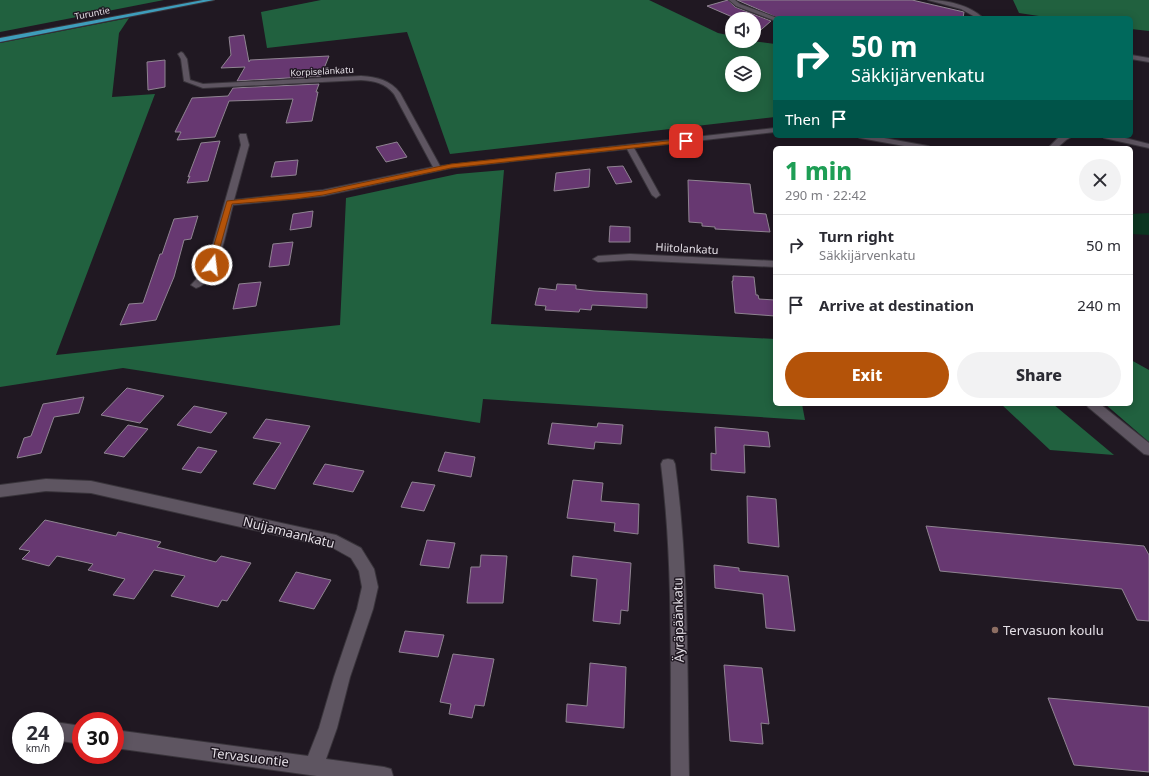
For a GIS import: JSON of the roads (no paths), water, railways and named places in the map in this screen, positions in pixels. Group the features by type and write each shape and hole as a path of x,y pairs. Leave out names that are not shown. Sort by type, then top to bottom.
{"highway":[{"name":"Turuntie","path":"0,40 211,0"}],"street":[{"path":"732,0 738,5 773,18"},
{"path":"931,0 962,8 978,16"},
{"name":"Korpiselänkatu","path":"181,54 184,59 188,81 203,86 370,78 385,81 393,87 397,93 437,168"},
{"path":"1133,57 1149,60"},
{"path":"229,203 323,193 437,168 773,130"},
{"path":"196,285 207,274 212,265 245,145 243,136"},
{"path":"877,138 918,146"},
{"path":"1054,146 1063,138"},
{"path":"1115,138 1149,146"},
{"path":"630,147 656,195"},
{"name":"Hiitolankatu","path":"598,259 636,257 773,264"},
{"path":"1094,406 1149,450"},
{"name":"Äyräpäänkatu","path":"668,464 674,509 677,575 680,776"},
{"name":"Nuijamaankatu","path":"0,491 21,486 44,484 67,484 91,487 336,542 356,553 366,570 370,587 365,609 342,677 328,728 314,766"},
{"name":"Tervasuontie","path":"124,740 384,776"}],"place":[{"name":"Tervasuon koulu","path":"995,630"}]}
